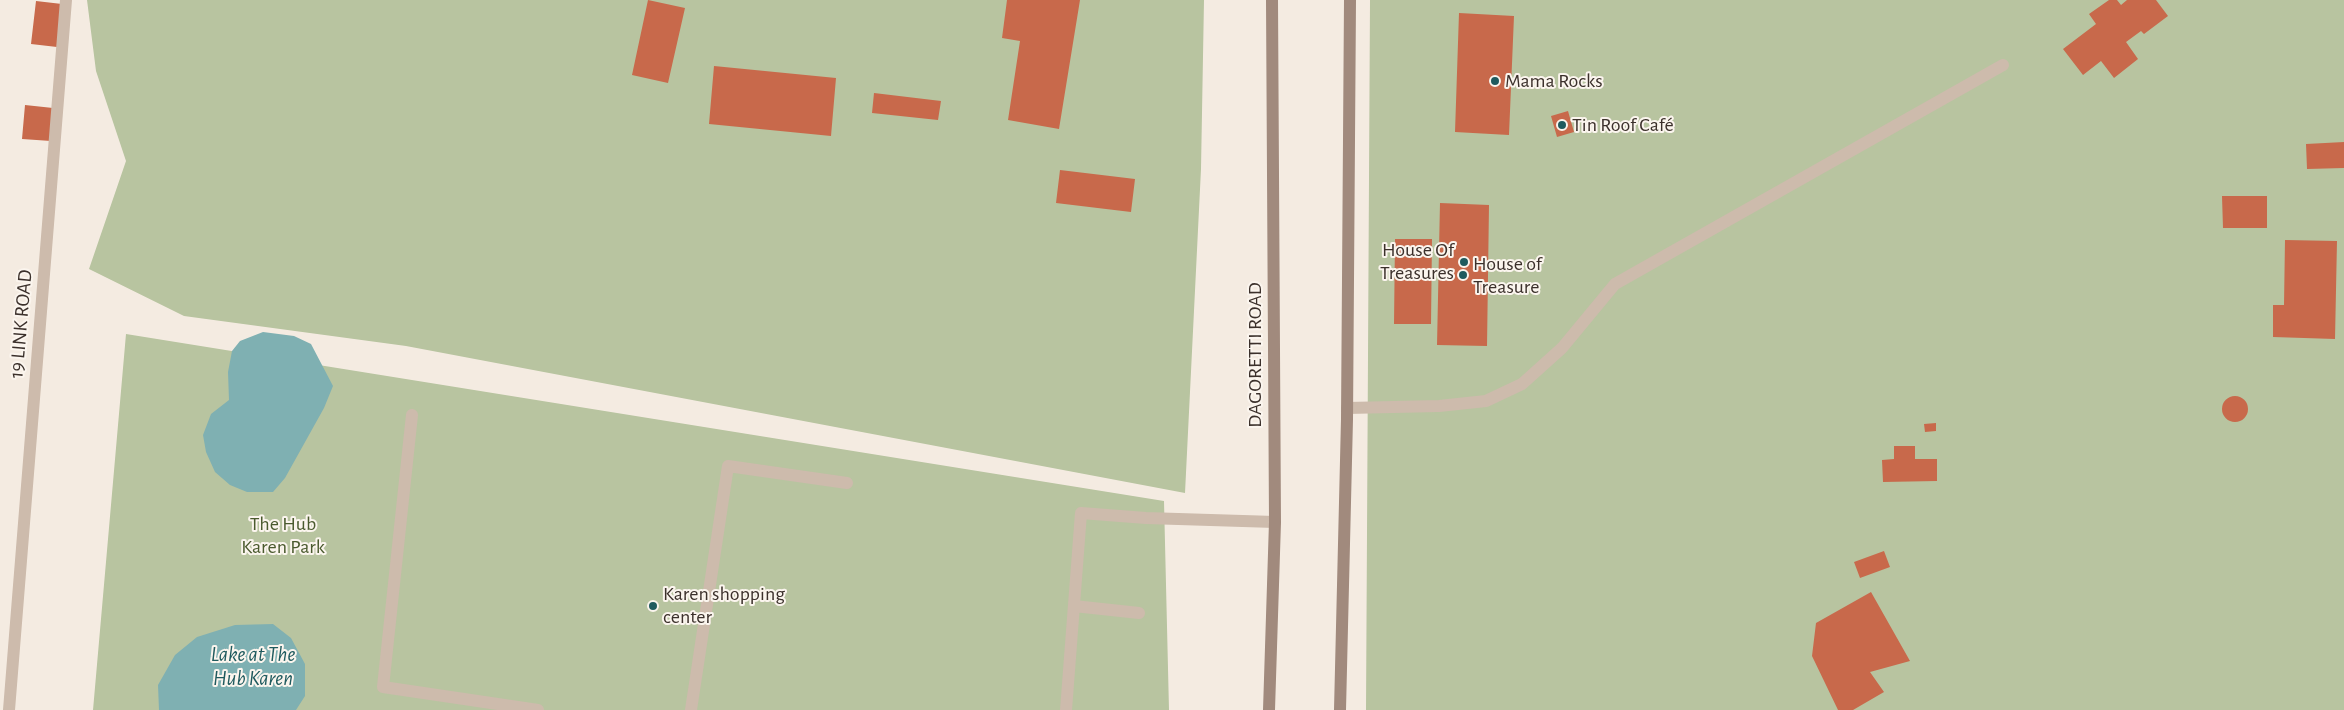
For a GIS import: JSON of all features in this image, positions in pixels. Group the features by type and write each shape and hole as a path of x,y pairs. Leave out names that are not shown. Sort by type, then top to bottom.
{"main road":[{"name":"DAGORETTI ROAD","path":"1269,710 1275,522 1272,0"},
{"path":"1340,710 1346,408 1350,0"}],"street":[{"name":"19 LINK ROAD","path":"9,710 66,0"},
{"path":"1346,408 1439,406 1486,401 1522,384 1562,348 1615,284 2003,65"},
{"path":"412,415 383,687 538,710"},
{"path":"692,710 728,466 847,483"},
{"path":"1066,710 1081,513 1146,518 1275,522"},
{"path":"1074,606 1139,613"}],"green space":[{"path":"87,0 1204,0 1201,169 1185,493 406,346 184,316 89,269 126,161 96,71"},
{"path":"1370,0 2344,0 2344,710 1366,710"},
{"name":"The Hub Karen Park","path":"126,334 1164,501 1169,710 93,710"}],"water":[{"path":"263,332 294,336 311,344 333,386 324,408 285,478 273,492 247,492 230,485 215,472 206,452 203,435 211,414 229,400 228,372 232,351 240,341"},
{"name":"Lake at The Hub Karen","path":"273,624 291,638 305,664 305,696 296,710 159,710 158,685 175,655 197,637 235,625"}],"building":[{"path":"648,0 685,8 668,83 632,75"},
{"path":"1007,0 1080,0 1059,129 1008,120 1020,41 1002,38"},
{"path":"2109,0 2117,0 2121,5 2127,0 2156,0 2168,16 2144,34 2141,31 2126,42 2138,59 2114,78 2101,61 2083,75 2063,49 2096,24 2089,14"},
{"path":"36,1 62,4 57,47 31,44"},
{"path":"1459,13 1514,16 1509,135 1455,132"},
{"path":"714,66 836,78 831,136 709,124"},
{"path":"874,93 941,101 938,120 872,113"},
{"path":"25,105 53,108 51,141 22,139"},
{"path":"1568,111 1574,132 1557,137 1551,116"},
{"path":"2344,142 2344,168 2307,169 2306,144"},
{"path":"1060,170 1135,179 1131,212 1056,203"},
{"path":"2222,196 2267,196 2267,228 2223,228"},
{"name":"House of Treasure","path":"1440,203 1489,205 1487,346 1437,345"},
{"path":"1395,239 1432,239 1431,324 1394,324"},
{"path":"2285,240 2337,241 2335,339 2273,337 2273,305 2284,305"},
{"path":"2235,396 2244,400 2248,409 2244,418 2235,422 2226,418 2222,409 2226,400"},
{"path":"1936,423 1936,431 1925,432 1924,424"},
{"path":"1894,446 1915,446 1915,459 1937,459 1937,481 1883,482 1882,460 1894,459"},
{"path":"1884,551 1890,567 1860,578 1854,562"},
{"path":"1871,592 1910,661 1870,672 1884,692 1853,710 1838,710 1812,656 1816,623"}],"place":[{"name":"Mama Rocks","path":"1495,81"},
{"name":"Tin Roof Café","path":"1562,125"},
{"name":"House Of Treasures","path":"1464,262"},
{"name":"House of Treasure","path":"1463,275"},
{"name":"Karen shopping center","path":"653,606"}]}
